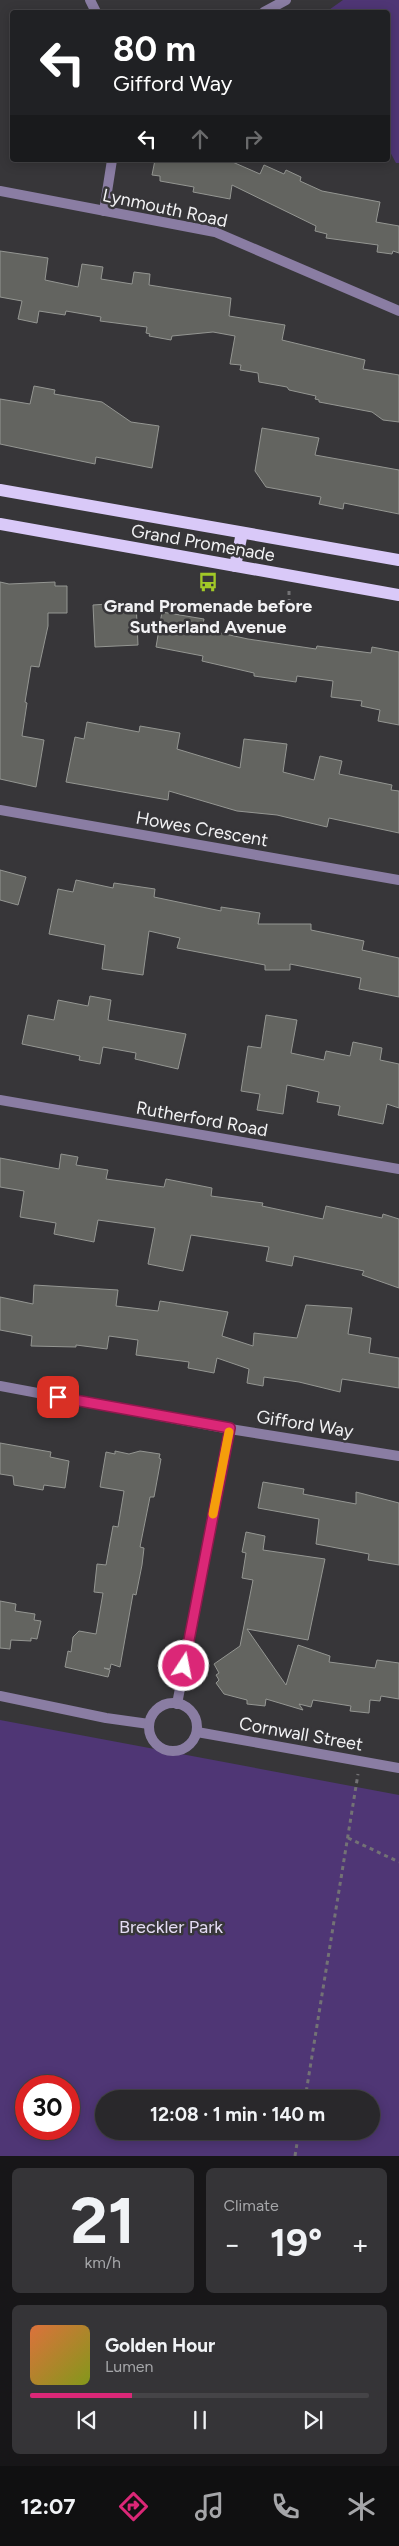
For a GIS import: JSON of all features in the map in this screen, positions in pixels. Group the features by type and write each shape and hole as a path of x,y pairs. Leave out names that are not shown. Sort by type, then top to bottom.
{"main road":[{"name":"Grand Promenade","path":"0,490 399,560"},
{"name":"Grand Promenade","path":"0,524 399,595"},
{"path":"235,566 242,533"}],"street":[{"path":"268,10 286,0"},
{"path":"104,211 112,162"},
{"name":"Lynmouth Road","path":"0,191 215,232 399,311"},
{"name":"Howes Crescent","path":"0,810 399,880"},
{"name":"Rutherford Road","path":"0,1100 399,1169"},
{"name":"Gifford Way","path":"0,1386 230,1428 399,1456"},
{"path":"177,1704 230,1428"},
{"path":"0,1696 150,1724"},
{"path":"183,1705 193,1714 197,1732 190,1744 184,1749 169,1751 156,1744 152,1738 150,1724 152,1716 162,1706 183,1705"},
{"name":"Cornwall Street","path":"197,1732 399,1768"}],"path":[{"path":"306,2090 361,1761"},
{"path":"348,1838 399,1862"},
{"path":"295,2156 298,2140"}],"green space":[{"path":"343,0 399,0 399,163 396,163 390,152 390,10 329,10"},
{"name":"Breckler Park","path":"0,1720 399,1795 399,2156 0,2156"}],"building":[{"path":"155,162 233,162 260,174 264,165 284,174 286,170 301,177 300,181 322,191 380,202 376,222 399,226 399,253 393,251 392,254 377,252 378,245 326,238 327,234 315,231 316,226 232,185 230,199 193,192 194,187 160,181 160,176 152,175"},
{"path":"0,251 48,258 45,280 78,287 82,264 103,267 101,279 132,284 134,272 150,274 149,285 231,298 229,316 285,325 282,340 365,360 363,369 399,375 399,422 383,420 372,412 319,402 319,400 315,399 316,396 289,390 287,387 259,382 258,373 240,370 241,365 230,364 235,336 213,332 172,336 171,340 149,336 150,334 146,333 147,327 100,321 101,317 66,311 65,315 39,311 37,323 18,319 22,301 0,297"},
{"path":"34,386 55,390 54,394 102,402 131,422 159,426 152,468 96,457 95,464 0,444 0,399 30,404"},
{"path":"262,428 319,438 315,455 399,470 399,514 344,503 343,509 319,504 321,497 266,487 255,471"},
{"path":"0,582 9,584 55,582 55,586 67,586 67,613 48,613 48,626 39,667 31,666 25,702 27,703 22,736 44,740 36,787 0,779"},
{"path":"136,602 138,645 95,647 93,605"},
{"path":"162,612 204,619 202,629 248,639 316,649 317,646 371,653 372,647 399,652 399,725 378,721 380,710 361,706 362,701 331,697 333,681 297,676 296,682 254,676 254,673 202,661 203,656 156,647"},
{"path":"87,722 139,732 140,726 180,733 177,749 240,768 244,739 287,744 283,772 314,780 320,756 342,761 339,774 392,785 391,790 399,791 399,833 329,818 327,827 277,815 237,811 169,791 168,800 66,782 75,737 84,739"},
{"path":"0,870 26,877 18,905 0,900"},
{"path":"76,880 113,888 114,883 155,889 154,897 221,911 221,907 260,913 258,924 311,924 311,930 364,941 362,950 399,958 399,997 359,989 361,978 290,964 290,970 265,970 265,965 177,948 180,938 149,931 143,975 102,969 105,945 49,934 58,889 73,892"},
{"path":"90,996 111,1000 108,1020 186,1034 178,1069 135,1059 136,1053 103,1047 100,1064 79,1060 80,1056 22,1044 28,1015 54,1020 58,1000 88,1006"},
{"path":"266,1015 297,1020 291,1053 324,1060 326,1051 350,1056 353,1042 382,1048 380,1060 399,1064 399,1108 387,1104 383,1124 338,1115 340,1106 317,1102 319,1092 287,1085 283,1114 257,1110 260,1094 241,1091 248,1046 261,1048"},
{"path":"61,1154 78,1157 76,1165 108,1170 106,1179 164,1187 166,1179 212,1188 211,1196 263,1203 262,1206 323,1219 326,1206 382,1218 383,1214 399,1219 399,1288 362,1275 364,1271 294,1256 292,1266 266,1261 269,1247 191,1235 183,1271 148,1264 155,1228 98,1220 94,1242 54,1234 56,1223 20,1217 24,1191 0,1187 0,1158 59,1169"},
{"path":"34,1285 118,1290 116,1306 158,1311 160,1301 228,1312 222,1336 253,1346 254,1333 297,1338 306,1305 352,1308 348,1334 371,1338 369,1353 399,1358 399,1388 342,1379 340,1392 299,1382 264,1377 263,1386 247,1383 249,1369 217,1358 214,1373 188,1368 189,1362 136,1355 138,1340 109,1336 107,1349 76,1345 76,1347 31,1346 32,1336 0,1330 0,1297 33,1304"},
{"path":"0,1443 51,1452 50,1457 69,1461 65,1488 44,1485 43,1490 14,1485 13,1476 0,1474"},
{"path":"115,1451 129,1454 140,1451 160,1454 159,1458 161,1459 154,1497 150,1497 140,1547 144,1548 142,1565 136,1595 133,1594 120,1667 111,1664 110,1669 104,1668 110,1670 108,1677 65,1667 68,1651 71,1652 73,1637 79,1631 96,1634 103,1593 94,1592 97,1564 106,1565 113,1526 118,1527 124,1491 100,1487 106,1452 115,1454"},
{"path":"263,1482 304,1489 303,1494 356,1504 356,1492 399,1503 399,1565 368,1560 369,1554 316,1544 319,1519 258,1508"},
{"path":"246,1532 265,1536 263,1550 325,1559 308,1640 247,1629 286,1685 298,1645 330,1656 329,1662 375,1668 377,1660 399,1663 399,1699 381,1696 380,1701 370,1700 369,1713 350,1711 351,1706 313,1700 311,1707 299,1704 303,1710 266,1699 265,1706 247,1704 247,1700 224,1694 216,1683 219,1680 216,1675 219,1673 214,1664 240,1646 253,1580 242,1578 246,1553 242,1552"},
{"path":"0,1601 16,1604 15,1611 35,1614 34,1620 41,1621 37,1639 31,1638 31,1641 11,1640 10,1649 0,1648"}],"slow traffic":[{"path":"213,1514 229,1432"}],"place":[{"name":"Grand Promenade before Sutherland Avenue","path":"208,582"}],"route":[{"path":"58,1397 230,1428 184,1666"}]}
